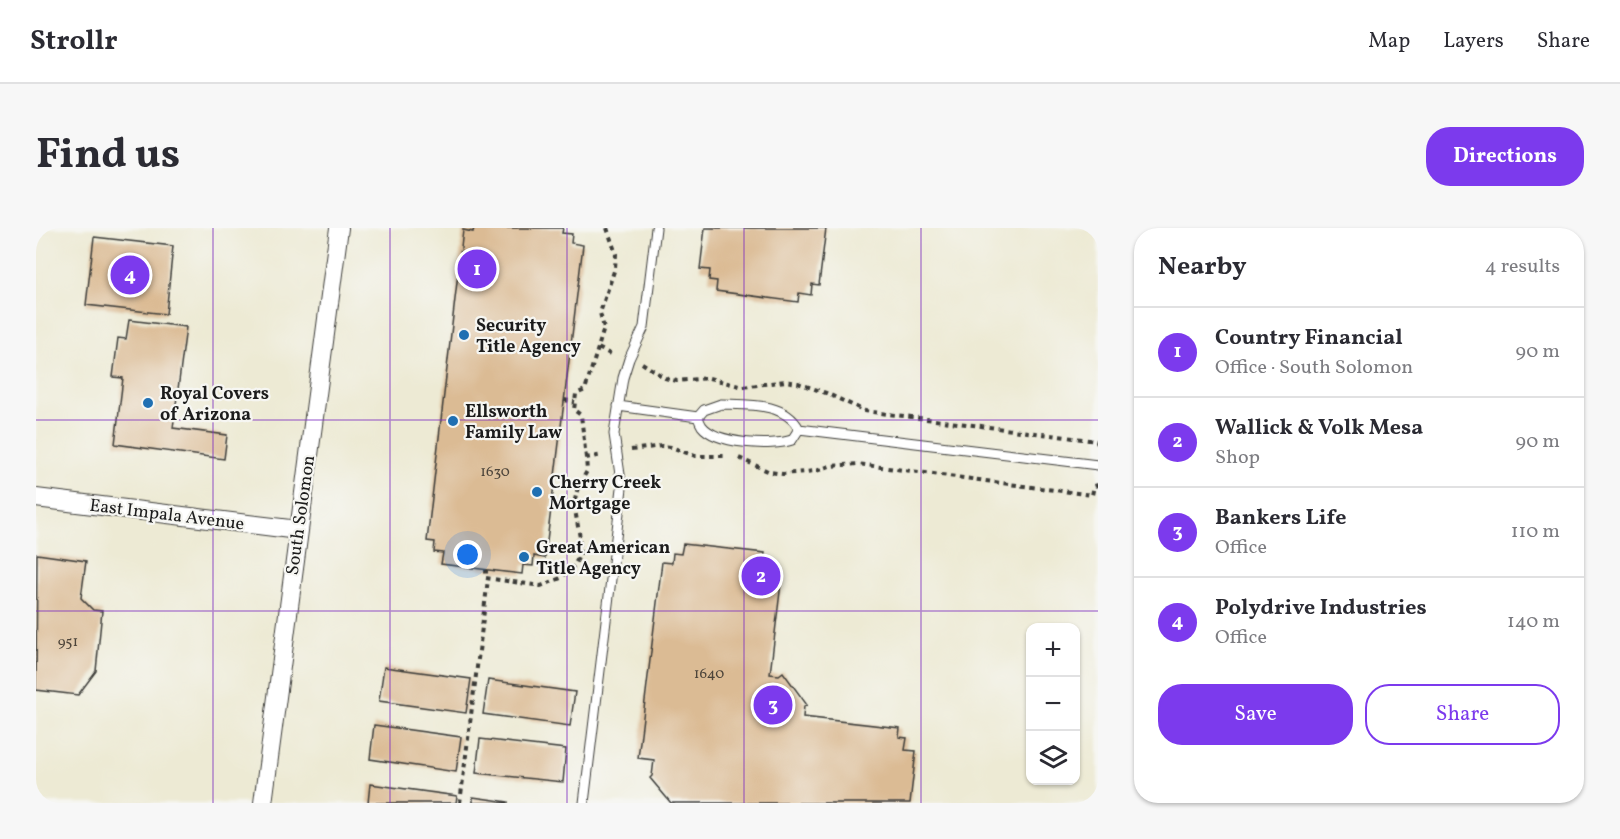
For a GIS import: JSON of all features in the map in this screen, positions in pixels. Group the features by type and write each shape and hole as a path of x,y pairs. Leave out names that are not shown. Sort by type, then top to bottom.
{"street":[{"name":"South Solomon","path":"263,803 339,228"},
{"name":"East Impala Avenue","path":"36,498 298,530"}],"lane":[{"path":"584,803 622,488 614,434 628,359 644,327 656,228"},
{"path":"698,417 704,410 721,404 747,405 778,410 790,416 799,429 1098,465"},
{"path":"618,406 698,417"},
{"path":"698,417 702,426 714,435 744,442 776,444 787,442 792,440 799,429"}],"path":[{"path":"488,579 541,586 561,578 574,566 580,554 580,538 574,504 578,488 587,471 581,415 574,410 576,394 585,390 604,328 600,313 615,268 616,254 607,228"},
{"path":"598,348 615,356 646,364 665,378 677,381 709,378 743,387 777,382 798,383 865,411 1097,441 1098,446"},
{"path":"564,400 575,402"},
{"path":"586,458 662,446 695,456 732,456 770,472 783,474 858,464 1092,495 1094,486 1098,485"},
{"path":"460,803 488,579 486,570"}],"building":[{"path":"474,228 563,228 562,233 572,234 571,243 583,245 545,558 534,556 533,566 523,565 522,574 441,564 443,553 434,552 435,542 427,541 463,230 473,232"},
{"path":"705,228 826,228 819,285 812,284 811,295 799,293 798,302 716,291 717,281 709,280 710,270 700,269"},
{"path":"94,237 173,246 166,314 86,305"},
{"name":"Royal Covers of Arizona","path":"129,320 186,327 173,428 227,435 224,459 115,444 123,378 113,377 118,338 126,339"},
{"path":"683,544 765,553 764,561 776,563 775,574 782,575 770,674 779,675 783,672 807,705 804,706 803,717 900,728 899,737 907,738 905,750 916,751 910,803 671,803 650,778 654,760 638,758 662,562 672,563 673,553 681,554"},
{"path":"37,554 86,561 81,598 93,610 102,611 96,671 78,695 36,690"},
{"path":"384,667 471,679 466,713 379,701"},
{"path":"488,680 575,692 570,726 483,714"},
{"path":"374,725 461,737 456,772 370,759"},
{"path":"480,739 566,749 563,782 476,773"},
{"path":"370,784 457,796 456,803 368,803"},
{"path":"473,797 508,802 508,803 473,803"}],"place":[{"name":"Country Financial","path":"477,269"},
{"name":"Polydrive Industries","path":"130,275"},
{"name":"Security Title Agency","path":"464,335"},
{"name":"Royal Covers of Arizona","path":"148,403"},
{"name":"Ellsworth Family Law","path":"453,421"},
{"name":"Cherry Creek Mortgage","path":"537,492"},
{"name":"Great American Title Agency","path":"524,557"},
{"name":"Wallick & Volk Mesa","path":"761,576"},
{"name":"Bankers Life","path":"773,705"}]}
